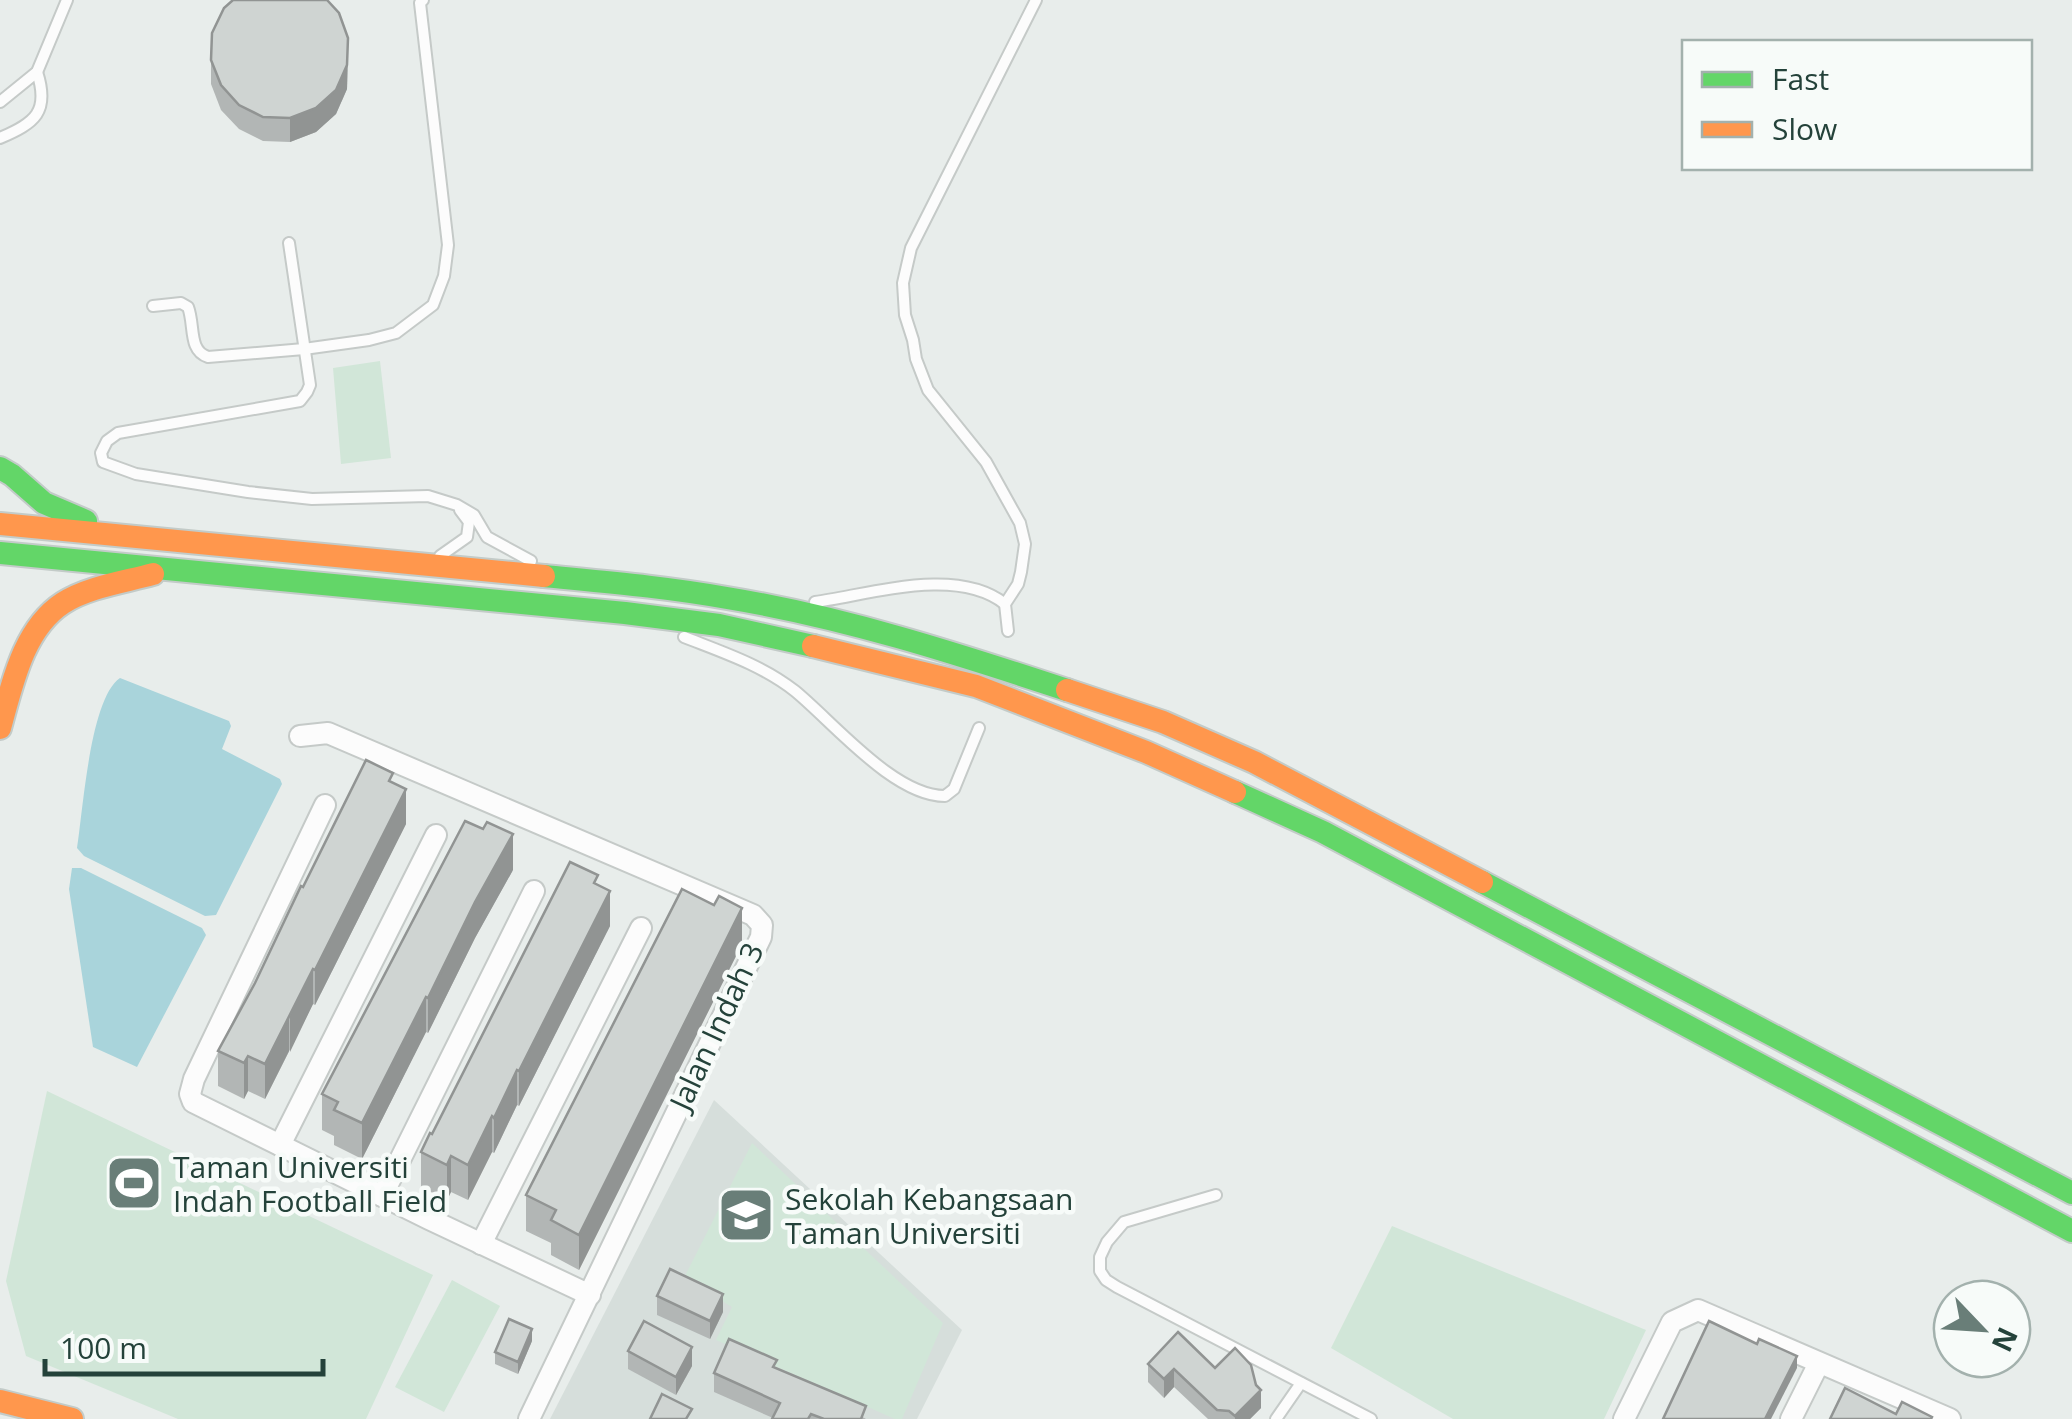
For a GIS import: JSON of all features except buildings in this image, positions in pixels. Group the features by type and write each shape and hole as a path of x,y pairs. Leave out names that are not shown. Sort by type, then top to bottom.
{"main road":[{"path":"0,468 44,503 118,534"},
{"path":"0,524 643,586 730,598 886,632 988,664 1163,722 1254,762 2072,1194"},
{"path":"0,553 719,625 976,686 1146,752 1322,832 2072,1230"},
{"path":"0,728 16,673 36,630 62,604 170,568"},
{"path":"0,1401 72,1419"}],"street":[{"name":"Jalan Indah 3","path":"300,736 328,733 753,915 762,925 760,938 529,1419"},
{"path":"325,805 190,1086 194,1102 590,1295"},
{"path":"280,1145 436,835"},
{"path":"382,1196 534,890"},
{"path":"481,1244 641,928"},
{"path":"1624,1419 1672,1322 1698,1310 1950,1419"},
{"path":"1791,1419 1818,1362"}],"lane":[{"path":"0,102 37,72 67,0"},
{"path":"1008,631 1005,604 1018,584 1025,544 1020,523 986,462 928,390 916,359 902,283 912,248 1036,0"},
{"path":"153,306 181,303 188,307 196,350 201,356 370,340 396,333 433,305 444,276 448,244 420,1"},
{"path":"0,138 31,123 41,106 43,91 37,72"},
{"path":"290,244 310,385 300,401 118,433 107,441 101,453 103,462 136,474 312,499 428,496 474,515 487,537 558,578"},
{"path":"424,565 467,537 469,522 457,505"},
{"path":"730,598 814,602 949,583 992,594 1005,604"},
{"path":"625,613 760,667 796,692 899,781 920,792 946,796 954,789 979,728"},
{"path":"1216,1195 1124,1222 1100,1257 1100,1270 1106,1280 1371,1419"},
{"path":"1276,1419 1301,1382"}],"shaded area":[{"name":"Sekolah Kebangsaan Taman Universiti","path":"714,1100 962,1330 917,1419 550,1419"}],"green space":[{"path":"380,361 391,458 341,464 333,368"},
{"name":"Taman Universiti Indah Football Field","path":"47,1091 433,1275 366,1419 178,1419 26,1356 6,1281"},
{"path":"752,1143 943,1323 902,1419 716,1340 732,1307 684,1278"},
{"path":"1392,1226 1646,1330 1604,1419 1453,1419 1331,1348"},
{"path":"452,1280 500,1306 444,1412 395,1387"}],"water":[{"path":"120,678 229,721 231,726 222,749 280,779 282,784 216,915 205,916 84,856 77,848 95,731 101,708"},
{"path":"72,868 81,868 202,928 206,935 137,1067 93,1047 69,889"}],"traffic: fast":[{"path":"0,468 44,503 86,521"},
{"path":"0,553 625,613 719,625 813,646"},
{"path":"544,576 681,591 813,615 1067,690"},
{"path":"1235,792 1323,832 2072,1231"},
{"path":"1482,882 2072,1193"}],"traffic: slow":[{"path":"0,524 544,576"},
{"path":"0,728 21,659 49,614 84,593 153,574"},
{"path":"813,646 976,686 1146,752 1235,792"},
{"path":"1067,690 1163,722 1254,762 1482,882"},
{"path":"0,1401 72,1419"}],"place":[{"name":"Taman Universiti Indah Football Field","path":"134,1183"},
{"name":"Sekolah Kebangsaan Taman Universiti","path":"746,1215"}]}
